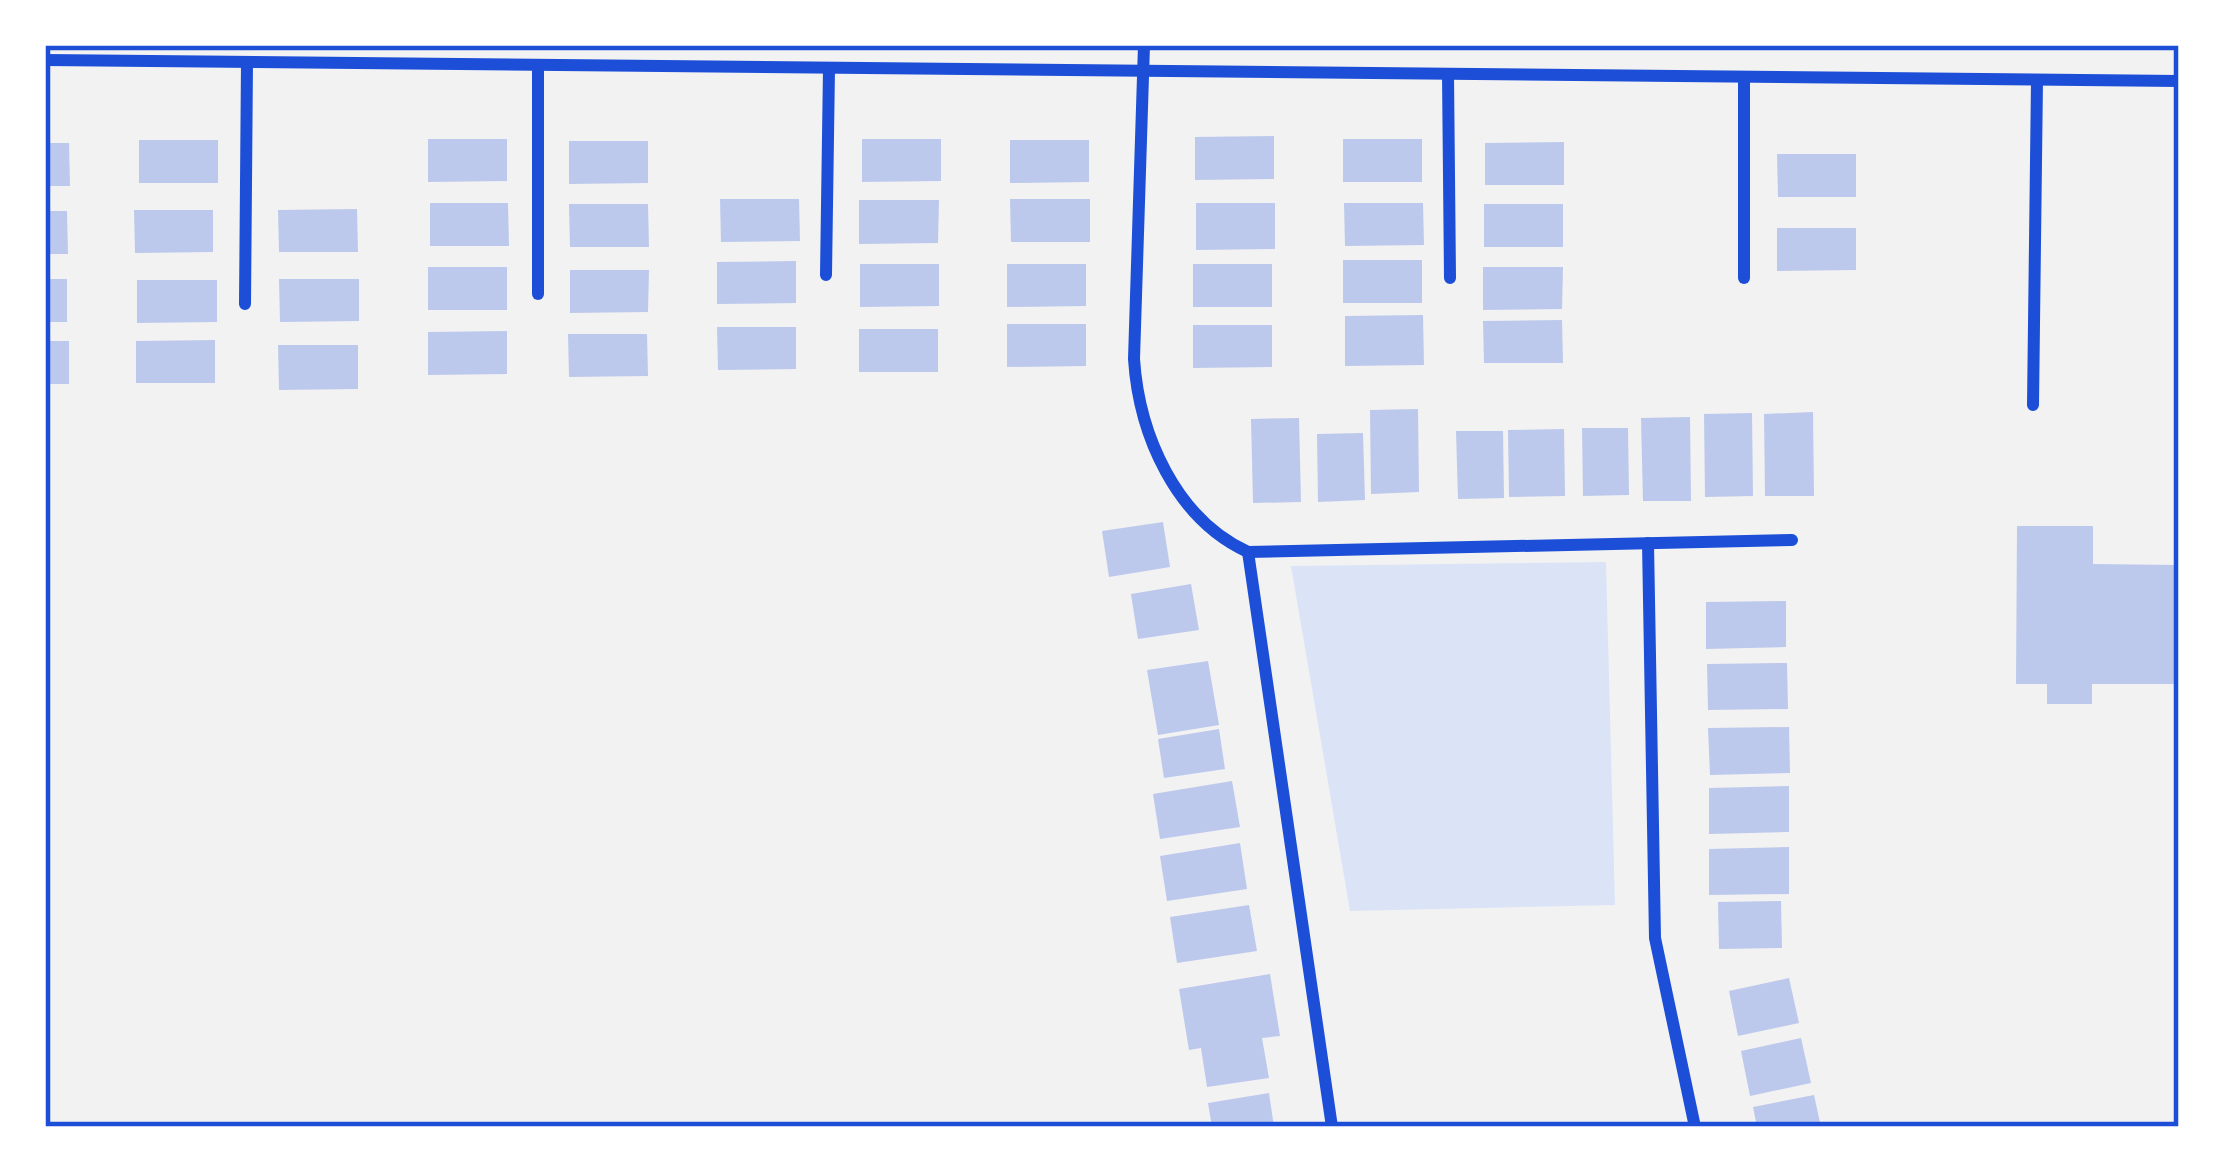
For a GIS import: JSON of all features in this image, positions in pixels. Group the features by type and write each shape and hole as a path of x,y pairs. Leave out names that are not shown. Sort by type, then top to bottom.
{"street":[{"path":"1144,45 1134,359 1138,403 1160,464 1218,535 1249,552 1792,540"},
{"path":"45,59 2179,81"},
{"path":"244,304 247,62"},
{"path":"538,65 538,294"},
{"path":"826,275 829,68"},
{"path":"1448,74 1450,278"},
{"path":"1744,77 1744,278"},
{"path":"2033,405 2037,80"},
{"path":"1648,543 1655,938 1695,1127"},
{"path":"1249,552 1332,1127"}],"shaded area":[{"path":"1606,562 1615,905 1350,911 1291,566"}],"building":[{"path":"1274,136 1274,179 1195,180 1195,137"},
{"path":"428,139 507,139 507,181 428,182"},
{"path":"862,139 941,139 941,181 862,182"},
{"path":"1343,139 1422,139 1422,182 1343,182"},
{"path":"139,140 218,140 218,183 139,183"},
{"path":"1010,140 1089,140 1089,182 1010,183"},
{"path":"569,141 648,141 648,183 569,184"},
{"path":"1564,142 1564,185 1485,185 1485,143"},
{"path":"45,143 69,143 70,186 45,186"},
{"path":"1777,154 1856,154 1856,197 1778,197"},
{"path":"720,199 799,199 800,241 721,242"},
{"path":"1010,199 1090,199 1090,242 1011,242"},
{"path":"859,200 939,200 938,243 859,244"},
{"path":"430,203 508,203 509,246 430,246"},
{"path":"1196,203 1275,203 1275,249 1196,250"},
{"path":"1344,203 1423,203 1424,245 1345,246"},
{"path":"569,204 648,204 649,247 570,247"},
{"path":"1484,204 1563,204 1563,247 1484,247"},
{"path":"357,209 358,252 279,252 278,210"},
{"path":"134,210 213,210 213,252 135,253"},
{"path":"45,211 67,211 68,254 45,254"},
{"path":"1777,228 1856,228 1856,270 1777,271"},
{"path":"1343,260 1422,260 1422,303 1343,303"},
{"path":"796,261 796,303 717,304 717,262"},
{"path":"860,264 939,264 939,306 860,307"},
{"path":"1007,264 1086,264 1086,306 1007,307"},
{"path":"1193,264 1272,264 1272,307 1193,307"},
{"path":"428,267 507,267 507,310 428,310"},
{"path":"1483,267 1563,267 1562,309 1483,310"},
{"path":"570,270 649,270 648,312 570,313"},
{"path":"45,279 67,279 67,322 45,322"},
{"path":"279,279 359,279 359,321 280,322"},
{"path":"137,280 217,280 217,322 137,323"},
{"path":"1423,315 1424,365 1345,366 1345,316"},
{"path":"1562,320 1563,363 1484,363 1483,321"},
{"path":"1007,324 1086,324 1086,366 1007,367"},
{"path":"1193,325 1272,325 1272,367 1193,368"},
{"path":"717,327 796,327 796,369 718,370"},
{"path":"859,329 938,329 938,372 859,372"},
{"path":"507,331 507,374 428,375 428,332"},
{"path":"568,334 647,334 648,376 569,377"},
{"path":"215,340 215,383 136,383 136,341"},
{"path":"45,341 69,341 69,384 45,384"},
{"path":"278,345 358,345 358,389 279,390"},
{"path":"1418,409 1419,492 1371,494 1370,410"},
{"path":"1813,412 1814,496 1765,496 1764,414"},
{"path":"1752,413 1753,496 1705,497 1704,414"},
{"path":"1690,417 1691,501 1643,501 1641,418"},
{"path":"1299,418 1301,502 1253,503 1251,419"},
{"path":"1582,428 1628,428 1629,495 1583,496"},
{"path":"1564,429 1565,496 1509,497 1508,430"},
{"path":"1456,431 1503,431 1504,498 1458,499"},
{"path":"1363,433 1365,500 1318,502 1317,434"},
{"path":"1163,522 1170,567 1109,577 1102,531"},
{"path":"2017,526 2093,526 2093,564 2179,565 2179,684 2092,684 2092,704 2047,704 2047,684 2016,684"},
{"path":"1191,584 1199,630 1138,639 1131,594"},
{"path":"1786,601 1786,647 1706,649 1706,602"},
{"path":"1208,661 1219,725 1158,735 1147,670"},
{"path":"1787,663 1788,709 1708,710 1707,664"},
{"path":"1789,727 1790,773 1710,775 1708,728"},
{"path":"1219,729 1225,769 1164,778 1158,739"},
{"path":"1232,781 1240,827 1160,839 1153,794"},
{"path":"1789,786 1789,832 1709,834 1709,788"},
{"path":"1240,843 1247,889 1167,901 1160,856"},
{"path":"1789,847 1789,894 1709,895 1709,849"},
{"path":"1781,901 1782,948 1719,949 1718,902"},
{"path":"1249,905 1257,951 1177,963 1170,917"},
{"path":"1270,974 1280,1036 1262,1038 1269,1078 1207,1087 1201,1048 1189,1050 1179,989"},
{"path":"1789,978 1799,1023 1738,1036 1729,991"},
{"path":"1801,1038 1811,1083 1750,1096 1741,1051"},
{"path":"1269,1093 1274,1127 1212,1127 1208,1103"},
{"path":"1814,1095 1821,1127 1757,1127 1753,1107"}]}
